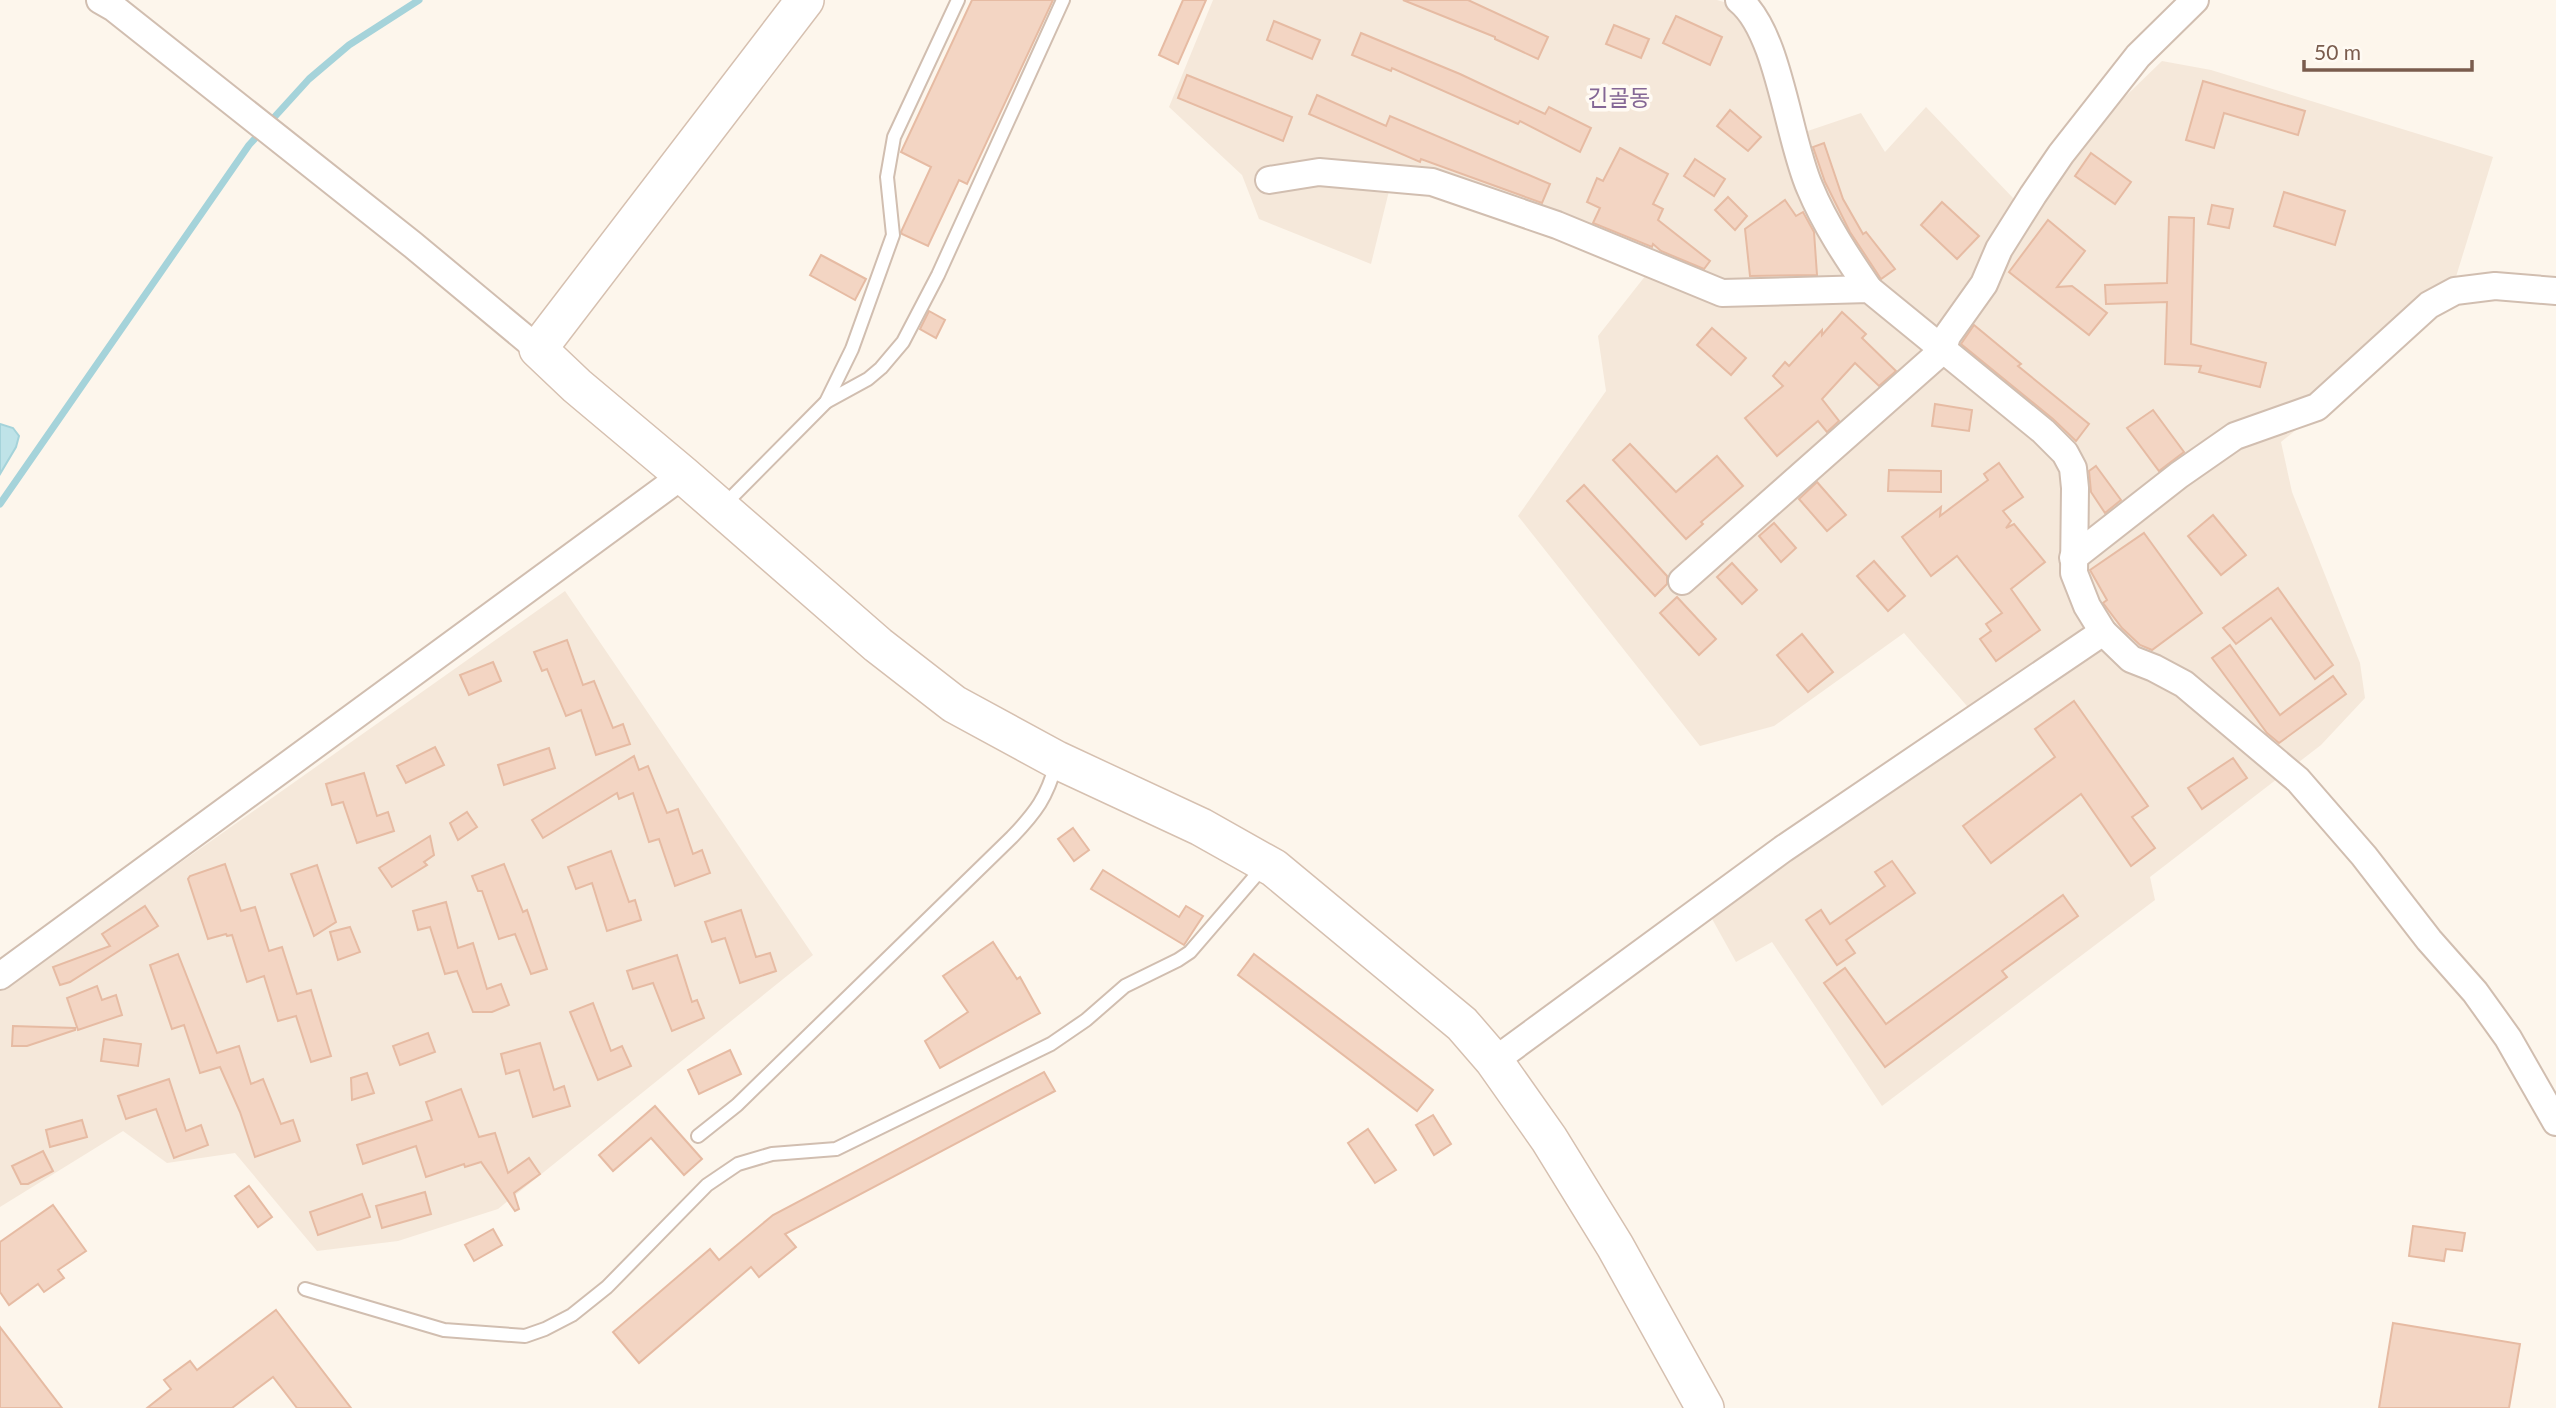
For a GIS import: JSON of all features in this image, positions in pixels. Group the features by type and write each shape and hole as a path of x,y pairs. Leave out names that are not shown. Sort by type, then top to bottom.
{"main road":[{"path":"806,0 538,349 577,386 878,645 954,704 1057,760 1201,827 1266,863 1462,1024 1494,1061 1549,1139 1615,1246 1705,1408"}],"street":[{"path":"100,0 114,8 402,236 538,349"},
{"path":"1739,0 1756,19 1774,64 1809,186 1835,239 1869,289 2043,431 2065,453 2073,468 2075,488 2074,573 2087,606 2103,632 2131,659 2154,667 2184,684 2298,780 2475,992 2508,1038 2556,1122"},
{"path":"1682,580 1944,350 1947,336 1984,284 2000,249 2062,154 2138,56 2195,0"},
{"path":"1269,180 1319,172 1432,182 1557,225 1722,293 1869,289"},
{"path":"2073,558 2179,475 2235,436 2316,407 2429,304 2455,291 2495,286 2556,291"},
{"path":"0,975 683,475"},
{"path":"1494,1061 1783,849 2103,632"}],"lane":[{"path":"721,508 826,401 852,349 893,235 887,177 894,137 958,0"},
{"path":"826,401 868,379 903,342 938,275 1063,0"},
{"path":"698,1136 737,1105 1037,811 1049,790 1057,760"},
{"path":"305,1289 444,1330 525,1336 545,1329 572,1315 607,1287 708,1185 738,1164 772,1154 836,1149 1051,1044 1086,1020 1125,986 1190,952 1266,863"}],"shaded area":[{"path":"1213,0 1717,0 1734,5 1754,30 1787,138 1861,113 1885,152 1926,107 2014,199 2044,194 2102,119 2162,61 2211,70 2493,157 2446,309 2281,442 2292,492 2360,663 2365,698 2321,745 2150,877 2155,900 1882,1106 1772,942 1736,962 1711,917 1985,727 1904,633 1774,726 1700,746 1518,516 1606,391 1598,336 1646,275 1416,187 1390,187 1371,264 1259,219 1242,175 1169,107"},
{"path":"565,591 813,955 498,1209 398,1241 317,1251 235,1153 167,1163 123,1131 0,1207 0,990"}],"water":[{"path":"0,424 13,428 19,436 16,447 0,474"}],"building":[{"path":"972,0 1053,0 967,184 959,180 928,246 901,232 931,167 901,152"},
{"path":"1183,0 1206,0 1178,64 1159,55"},
{"path":"1403,0 1468,0 1548,37 1538,59 1495,37"},
{"path":"1676,16 1722,37 1710,65 1663,43"},
{"path":"1274,21 1320,40 1312,59 1267,40"},
{"path":"1614,25 1649,39 1641,58 1606,44"},
{"path":"1361,33 1460,74 1545,114 1549,107 1591,128 1580,152 1520,121 1518,124 1392,68 1391,71 1352,55"},
{"path":"1187,75 1292,117 1283,141 1178,98"},
{"path":"2203,81 2305,111 2298,135 2224,113 2214,148 2186,140"},
{"path":"1317,95 1386,126 1390,116 1550,184 1542,203 1421,159 1420,162 1309,114"},
{"path":"1730,110 1761,137 1748,151 1717,126"},
{"path":"1824,143 1843,199 1863,234 1866,232 1895,269 1881,279 1850,232 1825,182 1813,147"},
{"path":"1620,148 1668,174 1653,204 1663,209 1658,220 1710,261 1704,269 1661,251 1653,244 1652,247 1593,223 1600,208 1587,202 1597,178 1603,181"},
{"path":"2091,153 2131,182 2115,204 2075,176"},
{"path":"1695,159 1725,179 1714,196 1684,176"},
{"path":"2284,192 2345,211 2335,245 2274,226"},
{"path":"1728,197 1747,216 1735,230 1715,210"},
{"path":"1785,200 1796,216 1803,212 1814,232 1817,275 1750,276 1745,229"},
{"path":"1942,202 1979,236 1957,259 1921,225"},
{"path":"2212,205 2233,209 2229,228 2208,224"},
{"path":"2169,217 2194,218 2191,344 2266,363 2260,387 2199,372 2201,366 2165,364 2167,302 2106,304 2105,285 2167,283"},
{"path":"2048,220 2085,251 2057,287 2072,286 2107,313 2089,335 2009,272"},
{"path":"821,255 866,279 855,300 810,275"},
{"path":"929,311 945,320 936,338 920,329"},
{"path":"1842,312 1866,334 1862,338 1896,371 1879,386 1855,363 1822,399 1839,421 1827,432 1818,421 1777,456 1745,418 1783,386 1773,376 1785,362 1789,366"},
{"path":"1974,325 2021,364 2018,366 2089,424 2076,441 1961,344"},
{"path":"1712,328 1746,358 1731,375 1697,345"},
{"path":"1935,404 1972,410 1969,431 1932,426"},
{"path":"2153,410 2184,452 2159,471 2127,428"},
{"path":"1630,444 1676,492 1717,456 1743,486 1701,522 1703,524 1686,539 1613,460"},
{"path":"1999,463 2023,497 2003,511 2011,521 2006,528 2014,524 2045,562 2011,589 2040,630 1996,661 1980,639 1991,631 1986,624 2002,613 1957,556 1931,576 1902,537 1941,507 1940,516 1988,480 1984,474"},
{"path":"2096,466 2121,500 2105,513 2091,492 2089,471"},
{"path":"1889,470 1941,471 1941,492 1888,491"},
{"path":"1817,482 1846,515 1827,531 1799,499"},
{"path":"1584,485 1667,576 1667,584 1655,596 1567,501"},
{"path":"2213,515 2246,555 2221,575 2188,536"},
{"path":"1774,523 1796,548 1781,562 1759,536"},
{"path":"2144,533 2202,613 2152,650 2140,645 2122,628 2103,603 2107,600 2090,570"},
{"path":"1874,561 1905,596 1888,611 1857,576"},
{"path":"1732,563 1757,590 1742,604 1717,577"},
{"path":"2278,588 2333,665 2315,679 2271,618 2236,644 2223,628"},
{"path":"1677,597 1716,639 1699,655 1660,613"},
{"path":"1802,634 1833,672 1808,692 1777,655"},
{"path":"567,640 583,685 594,681 613,728 623,724 630,744 596,755 581,710 566,716 547,669 542,671 534,652"},
{"path":"2230,645 2280,715 2333,676 2346,694 2279,743 2267,733 2212,658"},
{"path":"493,662 501,681 469,695 460,675"},
{"path":"2074,701 2148,806 2132,817 2155,848 2131,866 2081,794 1991,863 1963,826 2055,757 2035,729"},
{"path":"435,747 444,765 406,783 397,766"},
{"path":"549,748 555,768 504,785 498,765"},
{"path":"634,756 639,770 648,766 667,813 678,809 693,854 702,850 710,873 675,886 659,839 649,842 633,793 619,799 617,793 543,838 532,820"},
{"path":"2233,758 2247,778 2202,809 2188,788"},
{"path":"364,773 377,816 388,812 394,831 357,843 343,802 332,805 326,784"},
{"path":"467,812 477,827 458,840 450,823"},
{"path":"1073,828 1089,850 1074,861 1058,839"},
{"path":"430,836 434,855 424,862 427,865 392,887 379,868"},
{"path":"611,851 629,902 635,900 641,920 607,931 592,883 576,889 568,867"},
{"path":"1892,861 1915,893 1846,940 1855,953 1837,965 1806,920 1821,910 1830,924 1885,886 1875,872"},
{"path":"225,864 241,911 255,907 269,951 282,947 297,994 311,990 331,1056 311,1062 296,1016 278,1021 264,976 247,982 232,935 208,939 188,879"},
{"path":"504,864 523,912 527,910 547,969 531,974 515,934 499,939 482,891 478,891 472,876"},
{"path":"317,865 336,922 314,936 291,874"},
{"path":"1103,870 1179,917 1186,906 1203,916 1184,945 1091,889"},
{"path":"2063,895 2078,916 2002,971 2007,977 1885,1067 1824,983 1845,968 1886,1024"},
{"path":"446,902 458,948 473,943 487,989 501,984 509,1005 492,1012 473,1012 457,971 445,974 430,927 418,930 413,911"},
{"path":"145,906 158,926 70,982 60,985 53,967 110,946 102,934"},
{"path":"741,910 756,957 770,953 776,971 740,983 725,938 712,942 705,922"},
{"path":"350,927 360,952 338,960 330,932"},
{"path":"993,942 1017,979 1020,977 1040,1013 940,1068 925,1041 968,1012 943,976"},
{"path":"178,954 217,1053 239,1046 251,1084 263,1079 281,1124 293,1120 300,1141 255,1157 240,1112 220,1067 200,1073 184,1025 172,1029 150,965"},
{"path":"1254,954 1433,1090 1417,1111 1238,975"},
{"path":"677,955 692,1002 697,1000 704,1018 672,1031 653,983 633,989 627,971"},
{"path":"97,986 102,1000 116,995 122,1015 78,1030 67,998"},
{"path":"593,1003 611,1051 622,1046 631,1066 598,1080 570,1012"},
{"path":"13,1026 75,1030 27,1046 12,1046"},
{"path":"428,1033 435,1052 400,1065 393,1046"},
{"path":"104,1039 141,1044 138,1066 101,1061"},
{"path":"540,1043 554,1090 564,1086 570,1106 533,1117 519,1070 506,1074 501,1054"},
{"path":"730,1050 741,1074 699,1094 688,1070"},
{"path":"1044,1072 1055,1091 785,1234 796,1247 759,1277 751,1267 639,1363 613,1332 710,1249 719,1260 773,1215"},
{"path":"367,1073 374,1093 352,1100 351,1078"},
{"path":"169,1079 186,1131 201,1125 208,1145 174,1158 156,1109 126,1119 118,1096"},
{"path":"461,1089 479,1137 495,1133 508,1173 529,1158 540,1174 514,1193 519,1209 515,1211 481,1162 465,1167 464,1164 426,1177 416,1146 363,1164 357,1145 432,1120 426,1102"},
{"path":"655,1106 702,1159 684,1175 651,1138 613,1171 599,1155"},
{"path":"1433,1115 1451,1144 1434,1155 1416,1125"},
{"path":"82,1120 87,1137 50,1147 46,1130"},
{"path":"1368,1129 1396,1170 1375,1183 1348,1143"},
{"path":"43,1151 53,1171 28,1184 21,1184 12,1166"},
{"path":"249,1186 272,1217 258,1227 235,1196"},
{"path":"425,1192 431,1214 382,1228 376,1206"},
{"path":"362,1194 370,1217 318,1235 310,1212"},
{"path":"53,1205 86,1251 58,1270 64,1278 44,1292 38,1284 9,1305 0,1292 0,1242"},
{"path":"2413,1226 2465,1233 2462,1251 2446,1249 2444,1261 2409,1256"},
{"path":"493,1229 502,1245 474,1261 465,1245"},
{"path":"276,1310 351,1408 297,1408 273,1377 232,1408 147,1408 171,1389 164,1380 190,1361 197,1370"},
{"path":"2393,1323 2520,1344 2509,1408 2379,1408"},
{"path":"0,1327 62,1408 0,1408"}],"waterway":[{"path":"269,123 309,79 349,45 419,0"},
{"path":"0,504 249,145 261,132"}],"district":[{"name":"긴골동","path":"1619,97"}]}
